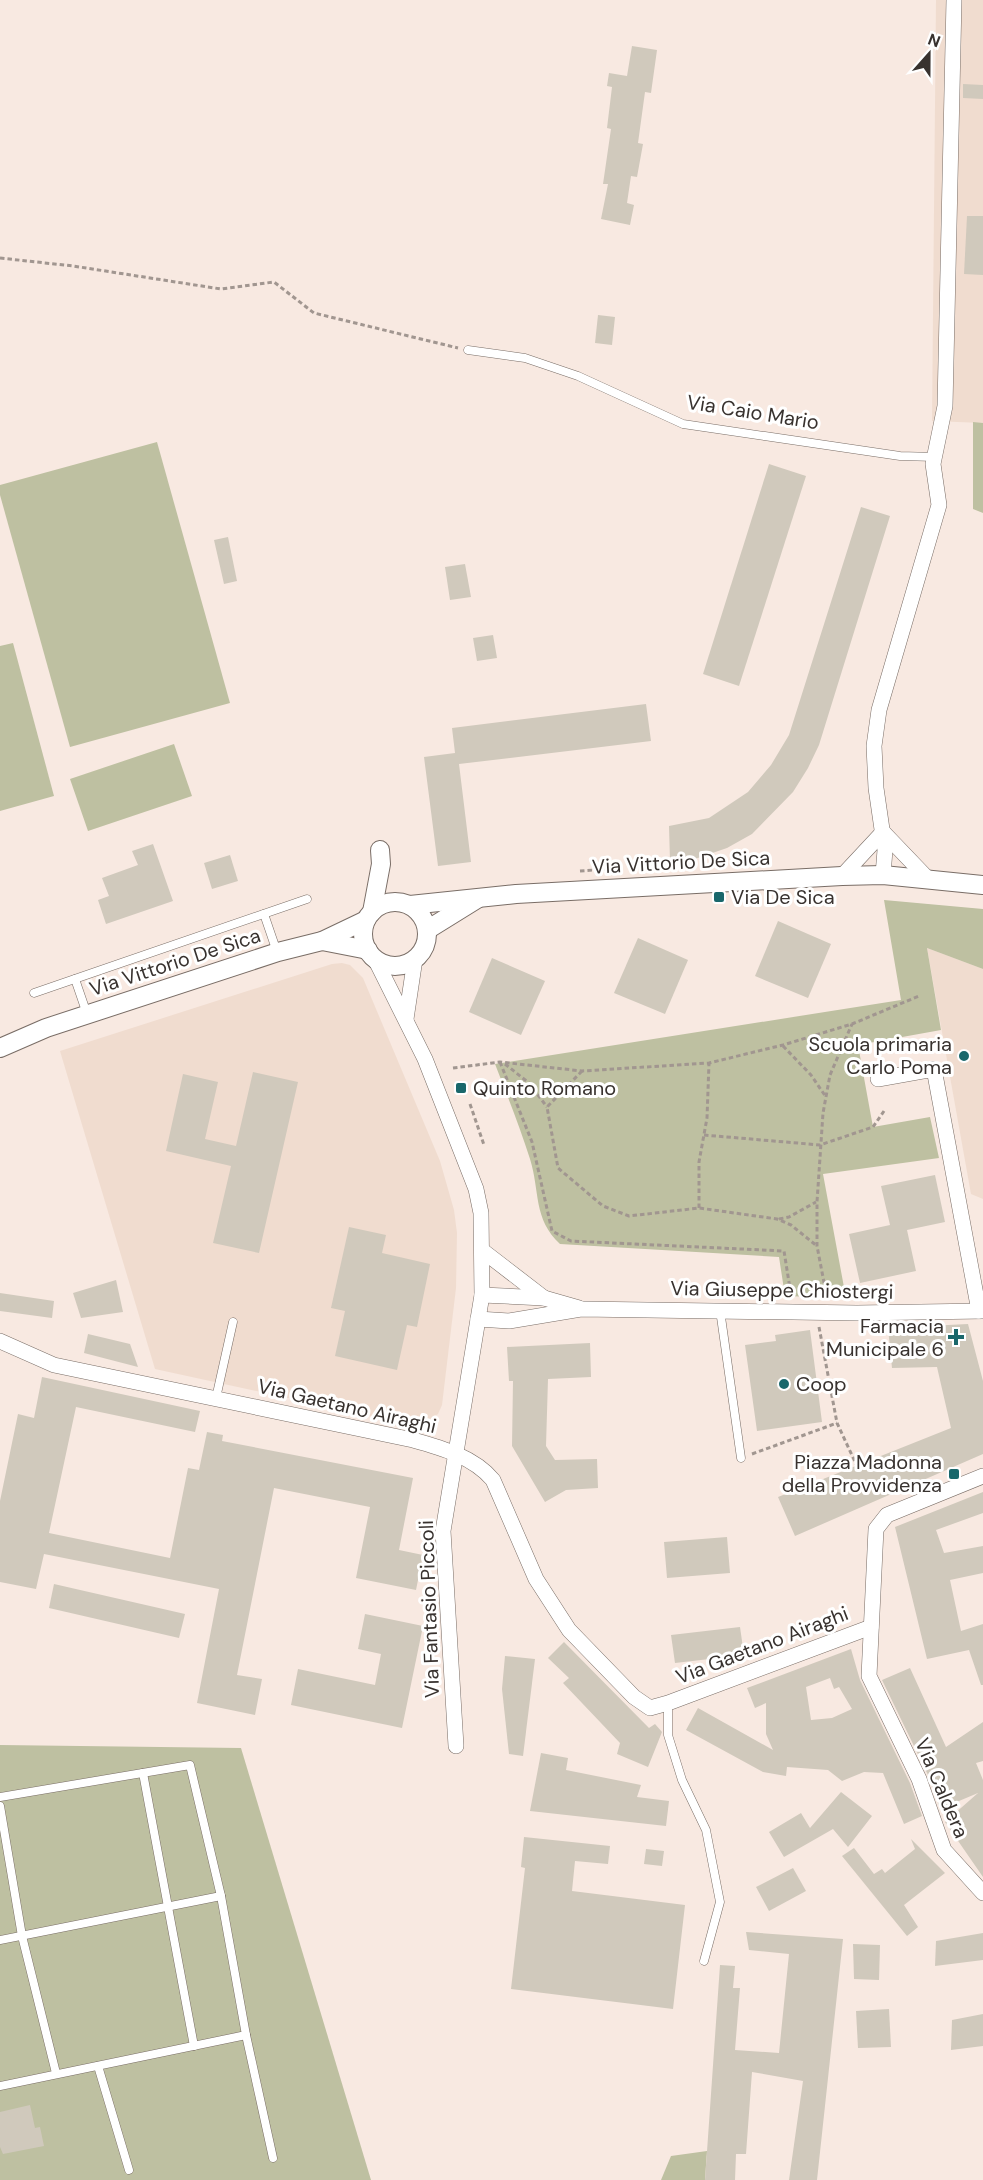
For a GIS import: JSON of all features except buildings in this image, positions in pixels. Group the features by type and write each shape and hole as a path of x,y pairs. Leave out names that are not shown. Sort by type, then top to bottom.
{"street":[{"path":"883,875 885,850 876,788 876,734 879,710 939,505 933,464 945,406 954,0"},
{"path":"842,876 883,832"},
{"path":"883,832 928,879"},
{"path":"371,954 363,930 369,916 380,857 405,903 418,911 427,930 427,941 415,959 406,1019"},
{"name":"Via Vittorio De Sica","path":"0,1048 87,1015 278,952 322,940 369,916 380,905 481,896 842,876 883,875 983,885"},
{"name":"Via Vittorio De Sica","path":"427,930 481,896"},
{"name":"Via Vittorio De Sica","path":"322,940 371,954 395,966 415,959"},
{"name":"Via Fantasio Piccoli","path":"371,954 430,1070 476,1189 481,1213 482,1294 442,1531 456,1746"},
{"path":"878,1079 934,1069 981,1311"},
{"name":"Via Giuseppe Chiostergi","path":"483,1251 544,1298"},
{"name":"Via Giuseppe Chiostergi","path":"482,1294 544,1298 581,1308"},
{"name":"Via Giuseppe Chiostergi","path":"478,1319 509,1321 581,1308 847,1313 981,1311"},
{"name":"Via Gaetano Airaghi","path":"0,1341 54,1365 414,1440 482,1467 493,1480 536,1579 569,1630 636,1699 650,1708 871,1627"},
{"name":"Via Caldera","path":"983,1476 887,1515 876,1529 869,1676 874,1691 919,1779 944,1850 983,1893"}],"lane":[{"name":"Via Caio Mario","path":"468,350 525,358 578,376 683,424 900,456 935,457"},
{"name":"Via Vittorio De Sica","path":"34,993 307,899"},
{"name":"Via Vittorio De Sica","path":"264,914 278,952"},
{"name":"Via Vittorio De Sica","path":"75,979 87,1015"},
{"path":"720,1310 741,1458"},
{"path":"216,1398 233,1322"},
{"name":"Via Gaetano Airaghi","path":"668,1703 668,1735 682,1779 706,1830 720,1902 704,1961"},
{"path":"0,1797 190,1765 221,1896 246,2035 273,2158"},
{"path":"143,1773 170,1906 194,2046"},
{"path":"0,1806 22,1936 56,2073"},
{"path":"0,1941 221,1896"},
{"path":"0,2086 246,2035"},
{"path":"98,2066 129,2170"}],"path":[{"path":"0,258 73,266 221,289 274,282 314,313 468,350"},
{"path":"569,872 621,868"},
{"path":"453,1068 501,1062 582,1071 709,1063 783,1045 852,1024 919,996"},
{"path":"827,1299 817,1246 820,1145 830,1075 852,1024"},
{"path":"783,1045 811,1075 826,1097"},
{"path":"501,1062 529,1083 547,1107 558,1168 603,1206 629,1216 699,1208 777,1219 791,1225 817,1246"},
{"path":"501,1062 532,1142 552,1231 571,1241 784,1251 791,1297"},
{"path":"699,1208 699,1162 704,1135 709,1063"},
{"path":"547,1107 582,1071"},
{"path":"470,1104 484,1146"},
{"path":"704,1135 820,1145 873,1127 884,1111"},
{"path":"777,1219 789,1217 817,1202"},
{"path":"818,1325 837,1423 857,1466"},
{"path":"741,1458 837,1423"}],"shaded area":[{"path":"936,0 983,0 983,423 932,421"},
{"name":"Scuola primaria Carlo Poma","path":"927,948 983,969 983,1199 971,1194"},
{"path":"332,964 350,965 363,978 440,1161 454,1210 457,1233 456,1288 442,1405 438,1414 422,1424 412,1425 155,1369 60,1051"}],"green space":[{"path":"973,422 983,423 983,513 973,509"},
{"path":"157,442 230,703 70,747 0,495 0,485"},
{"path":"13,643 54,796 0,811 0,646"},
{"path":"174,744 192,796 88,831 70,779"},
{"path":"884,900 983,909 983,969 927,948 941,1030 858,1045 873,1127 930,1117 939,1158 823,1174 846,1298 785,1296 779,1257 560,1244 545,1225 541,1215 530,1159 495,1064 901,1000"},
{"path":"0,1745 241,1748 371,2180 0,2180"},
{"path":"707,2151 705,2180 661,2180 671,2156"}],"place":[{"name":"Via De Sica","path":"719,897"},
{"name":"Scuola primaria Carlo Poma","path":"964,1056"},
{"name":"Quinto Romano","path":"461,1088"},
{"name":"Farmacia Municipale 6","path":"956,1337"},
{"name":"Coop","path":"784,1384"},
{"name":"Piazza Madonna della Provvidenza","path":"954,1474"}]}
